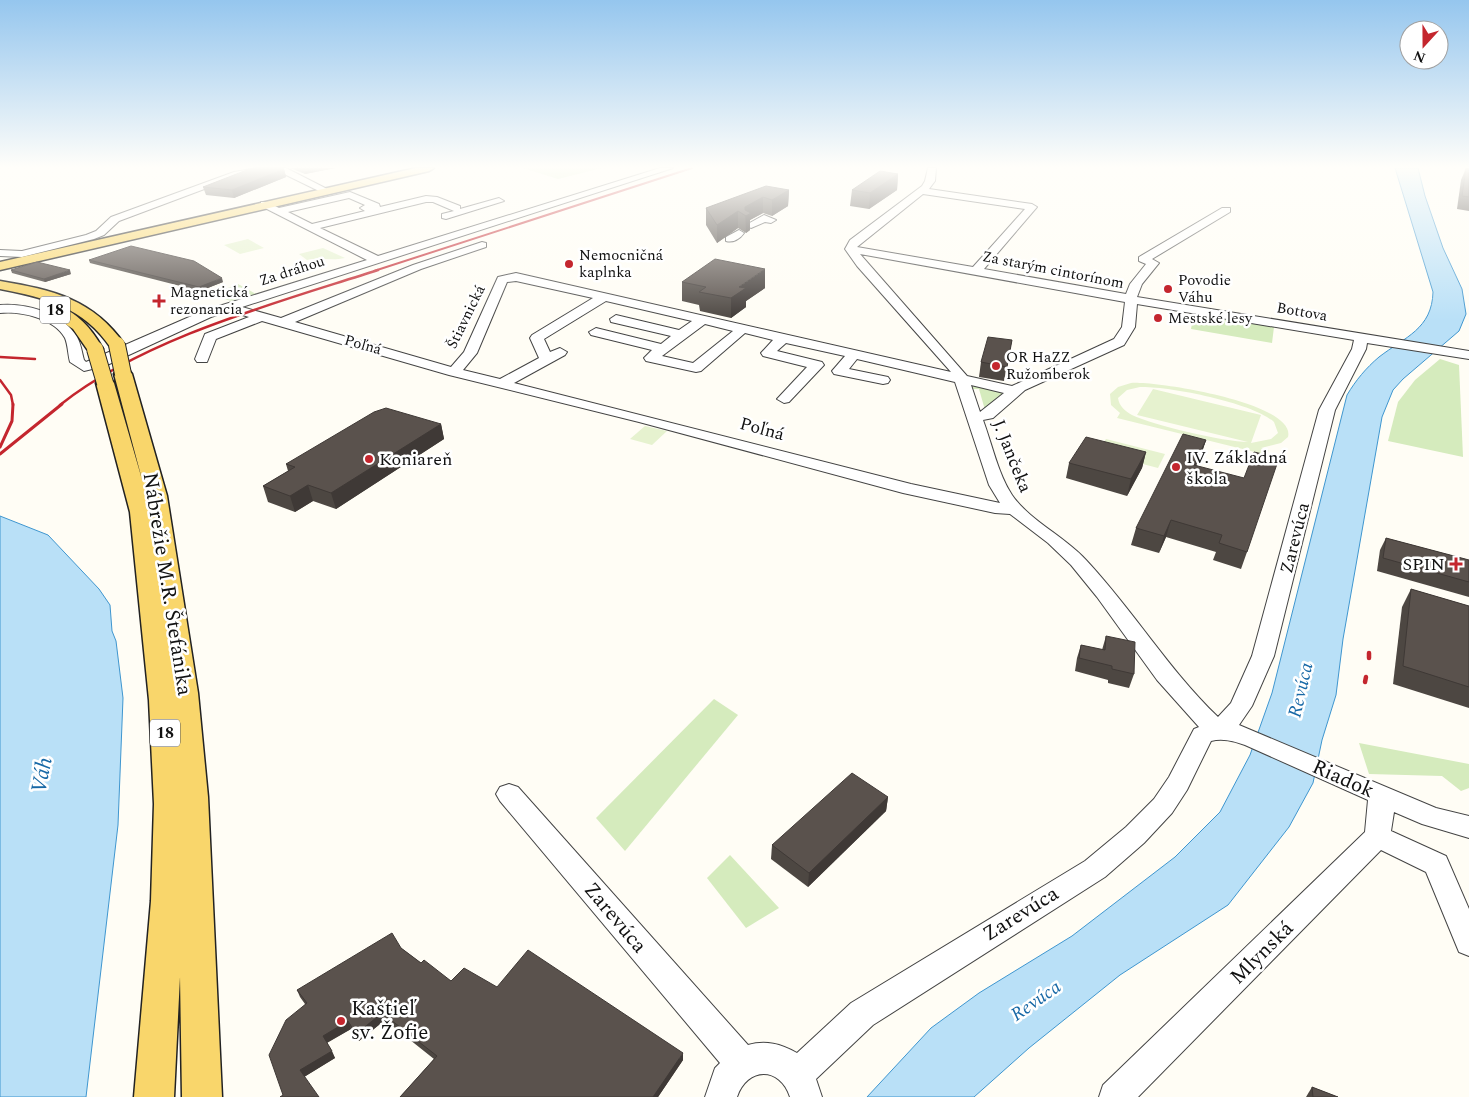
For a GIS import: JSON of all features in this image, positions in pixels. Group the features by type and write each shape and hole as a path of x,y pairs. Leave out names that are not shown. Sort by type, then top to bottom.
{"main road":[{"path":"0,265 18,258 195,219"},
{"path":"0,272 18,258"},
{"name":"18","path":"0,285 31,291 78,306 105,326 117,345 114,378"},
{"name":"18","path":"0,295 41,305 69,318 89,336 114,378"},
{"name":"Nábrežie M.R. Štefánika","path":"114,378 141,512 164,700 169,804 168,901 154,1097"},
{"name":"Nábrežie M.R. Štefánika","path":"114,378 157,496 184,693 193,797 202,1097"}],"street":[{"path":"0,254 18,258 90,237 100,233 115,219"},
{"path":"294,219 378,261"},
{"path":"311,227 343,219"},
{"path":"455,219 480,228"},
{"name":"Za dráhou","path":"0,309 19,308 55,322 70,338 77,362 84,366 100,363 192,320 229,307 508,219"},
{"path":"751,225 762,219"},
{"path":"851,249 854,242 884,219"},
{"path":"976,270 1021,219"},
{"path":"975,418 988,415 1014,391 1119,342 1129,328 1130,299 1136,282 1153,262 1143,260 1189,230 1212,219"},
{"path":"283,322 425,263 482,245"},
{"name":"Za starým cintorínom","path":"851,249 1130,299"},
{"name":"J. Jančeka","path":"851,249 862,264 954,367 961,378 998,484 1013,509"},
{"path":"508,278 524,278 1014,391"},
{"name":"Štiavnická","path":"454,372 470,353 502,281 508,278"},
{"path":"547,360 537,338 604,297"},
{"name":"Bottova","path":"1130,299 1469,355"},
{"path":"582,340 638,305"},
{"name":"Poľná","path":"229,307 454,372 654,421 909,489 995,508 1013,509"},
{"path":"202,359 210,337 262,316"},
{"path":"616,319 682,335"},
{"path":"704,319 651,358 696,368 744,328"},
{"path":"596,332 663,348"},
{"path":"784,337 768,353 817,365 784,399"},
{"name":"Zarevúca","path":"509,794 666,978 742,1063 752,1059 772,1059 786,1064 802,1086 862,1014 1095,869 1135,835 1163,806 1178,783 1202,735 1217,731 1234,716 1241,706 1263,656 1328,410 1359,349 1361,338"},
{"path":"501,384 560,352"},
{"path":"855,354 838,371 883,380"},
{"path":"1013,509 1062,546 1090,574 1166,676 1217,731"},
{"name":"Riadok","path":"1217,731 1230,732 1252,739 1380,795 1432,816 1469,827"},
{"path":"1380,795 1381,821 1377,836 1436,864 1469,943"},
{"name":"Mlynská","path":"1115,1097 1227,989 1377,836"},
{"path":"721,1097 727,1078 742,1063"}],"green space":[{"path":"248,239 264,248 240,254 224,245"},
{"path":"323,248 345,258 307,260 299,254"},
{"path":"238,284 258,295 235,302 210,295"},
{"path":"1194,313 1274,327 1272,343 1191,329"},
{"path":"1440,359 1459,365 1463,457 1388,441 1398,402 1415,380"},
{"path":"1131,383 1145,383 1222,396 1249,404 1271,414 1285,425 1288,437 1281,443 1261,448 1269,450 1267,455 1117,418 1120,413 1111,405 1110,394 1118,387","holes":["1153,387 1210,397 1249,408 1274,422 1278,433 1271,439 1251,443 1261,415 1153,389 1137,415 1248,442 1206,436 1172,428 1132,415 1125,410 1118,398 1127,390"]},
{"path":"974,384 1004,393 987,412 980,412 979,410 985,410 979,389 970,389 968,385"},
{"path":"645,426 667,431 652,445 630,439"},
{"path":"1106,439 1165,454 1158,468 1097,452"},
{"path":"714,699 738,715 625,851 596,818"},
{"path":"1359,743 1469,764 1469,788 1461,791 1442,776 1369,774"},
{"path":"730,855 779,908 746,928 707,878"}],"water":[{"name":"Revúca","path":"1411,219 1433,219 1443,248 1462,289 1466,314 1459,331 1403,379 1393,390 1382,417 1343,639 1336,695 1322,740 1313,783 1289,827 1228,905 1120,975 1029,1048 974,1097 867,1097 931,1028 979,993 1072,936 1175,857 1220,812 1250,755 1272,693 1347,395 1374,361 1422,324 1428,315 1433,292"},
{"name":"Váh","path":"0,516 48,535 99,589 110,605 112,631 116,641 123,698 118,825 86,1097 0,1097"}],"building":[{"path":"713,219 726,219 717,225"},
{"path":"131,246 194,261 222,278 199,287 89,260"},
{"path":"715,259 765,269 739,287 746,288 731,298 699,292 706,287 682,282"},
{"path":"37,262 70,270 44,279 11,270"},
{"path":"988,337 1012,340 1007,367 981,362"},
{"path":"386,408 441,424 331,493 308,485 290,496 263,486 295,467 286,464 374,412"},
{"path":"1183,434 1206,440 1194,465 1244,478 1254,452 1279,458 1247,552 1219,543 1222,535 1171,520 1164,536 1136,528"},
{"path":"1086,437 1146,452 1131,479 1069,463"},
{"path":"1386,538 1469,560 1469,582 1383,558"},
{"path":"1411,589 1469,606 1469,687 1403,666"},
{"path":"1106,636 1135,642 1134,674 1112,669 1112,666 1079,658 1081,645 1105,650"},
{"path":"852,773 888,797 809,873 772,845"},
{"path":"392,933 401,948 421,963 424,960 451,981 464,968 497,987 528,950 683,1053 653,1097 400,1097 437,1056 382,1013 356,1034 348,1021 323,1036 332,1051 300,1070 319,1097 280,1097 283,1095 269,1055 286,1020 307,1003 297,990"},
{"path":"1312,1087 1338,1097 1313,1097"}],"railway":[{"path":"374,271 534,219"},
{"path":"60,405 94,381 131,360 171,342 255,310 378,270"},
{"path":"0,357 35,359"},
{"path":"0,380 11,395 13,405"},
{"path":"0,454 62,404"},
{"path":"0,447 12,421 13,405"},
{"path":"1369,653 1369,658"},
{"path":"1365,682 1366,677"}],"place":[{"name":"Nemocničná kaplnka","path":"569,264"},
{"name":"Povodie Váhu","path":"1168,289"},
{"name":"Magnetická rezonancia","path":"159,301"},
{"name":"Mestské lesy","path":"1158,318"},
{"name":"OR HaZZ Ružomberok","path":"996,366"},
{"name":"Koniareň","path":"369,459"},
{"name":"IV. Základná škola","path":"1176,467"},
{"name":"SPIN","path":"1456,564"},
{"name":"Kaštieľ sv. Žofie","path":"341,1021"}]}
